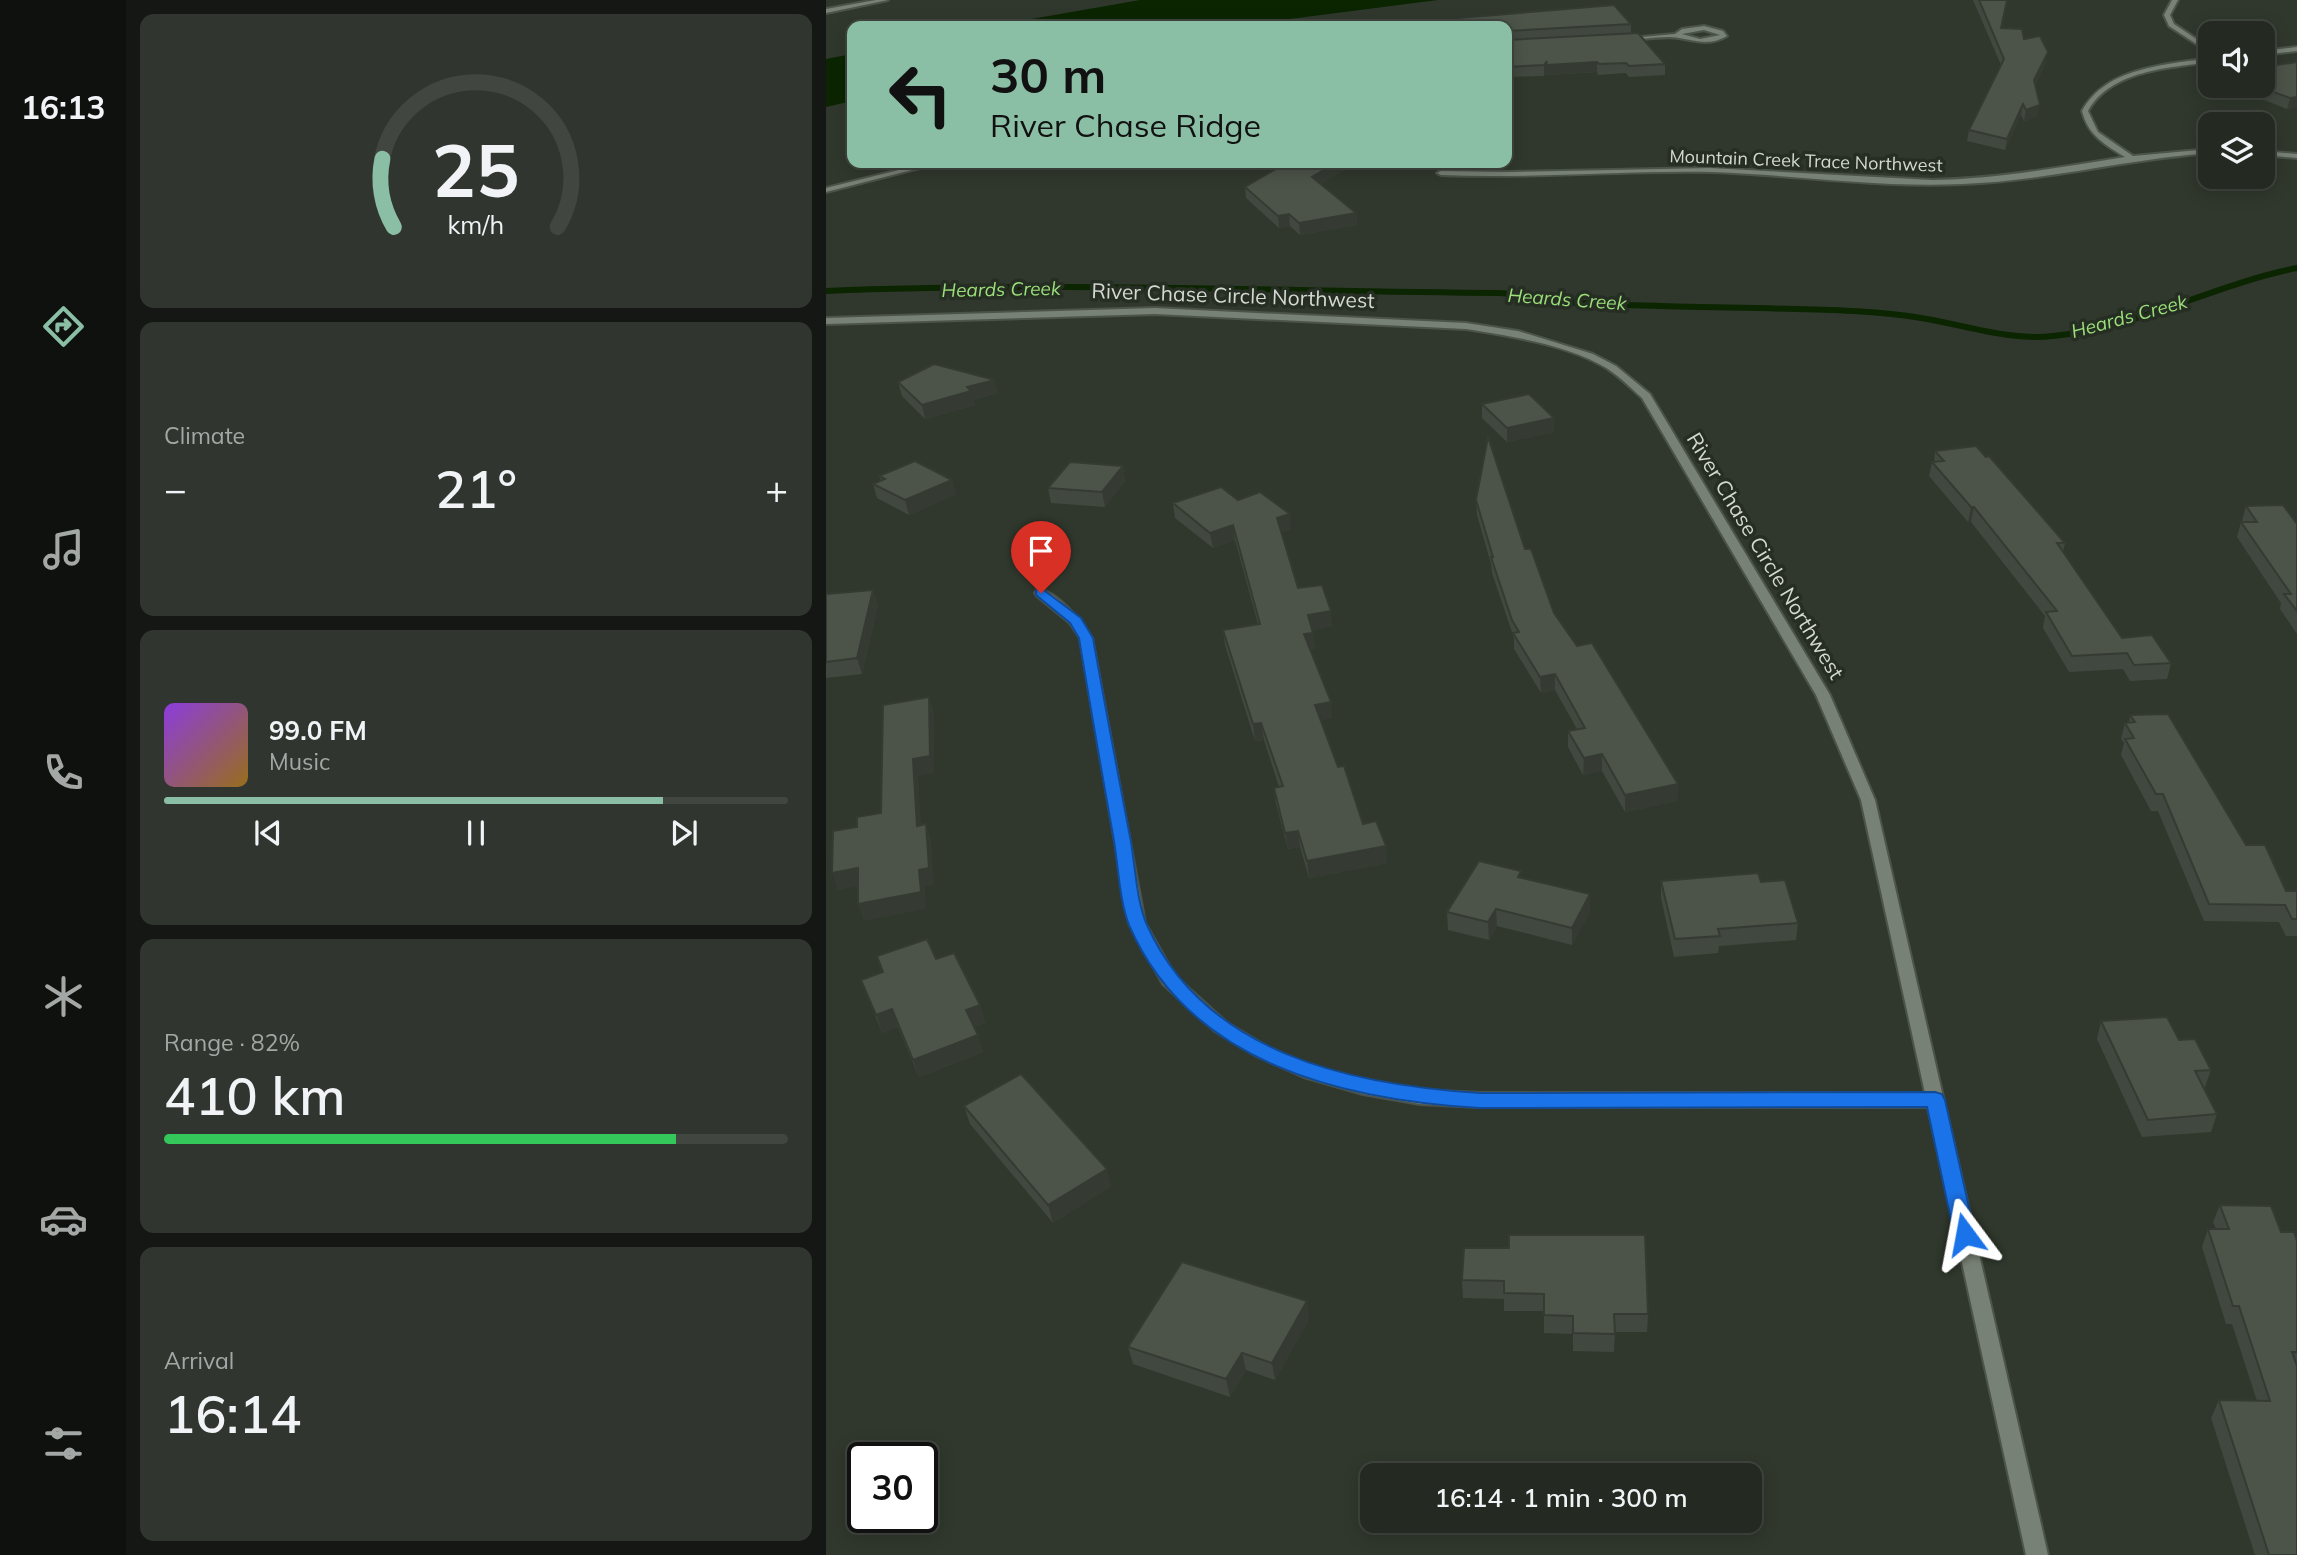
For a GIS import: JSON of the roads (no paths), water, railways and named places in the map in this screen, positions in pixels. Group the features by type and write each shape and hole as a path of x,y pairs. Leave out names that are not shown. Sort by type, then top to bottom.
{"street":[{"path":"826,4 850,0"},
{"path":"826,11 885,0"},
{"path":"2175,0 2166,15 2171,25 2198,43"},
{"path":"1616,39 1679,36 1702,40 1716,39 1724,34 1717,30 1696,28 1680,32 1679,36"},
{"path":"2275,52 2297,49"},
{"path":"2130,157 2105,142 2088,125 2085,111 2094,93 2111,83 2136,75 2198,62"},
{"name":"Mountain Creek Trace Northwest","path":"1441,173 1485,175 1713,170 1861,182 1929,183 1997,178 2130,157 2198,152"},
{"path":"2275,154 2297,156"},
{"path":"826,190 915,168"},
{"name":"River Chase Circle Northwest","path":"826,321 1084,311 1178,311 1466,326 1518,334 1562,345 1613,368 1646,396 1823,695 1868,800 2037,1555"},
{"path":"1041,593 1076,621 1086,638 1137,923 1169,980 1221,1027 1263,1052 1310,1072 1363,1087 1420,1097 1480,1100 1935,1100"}],"waterway":[{"name":"Heards Creek","path":"826,291 1078,287 1497,293 1592,304 1873,312 2036,337 2115,324 2236,284 2297,268"}]}
